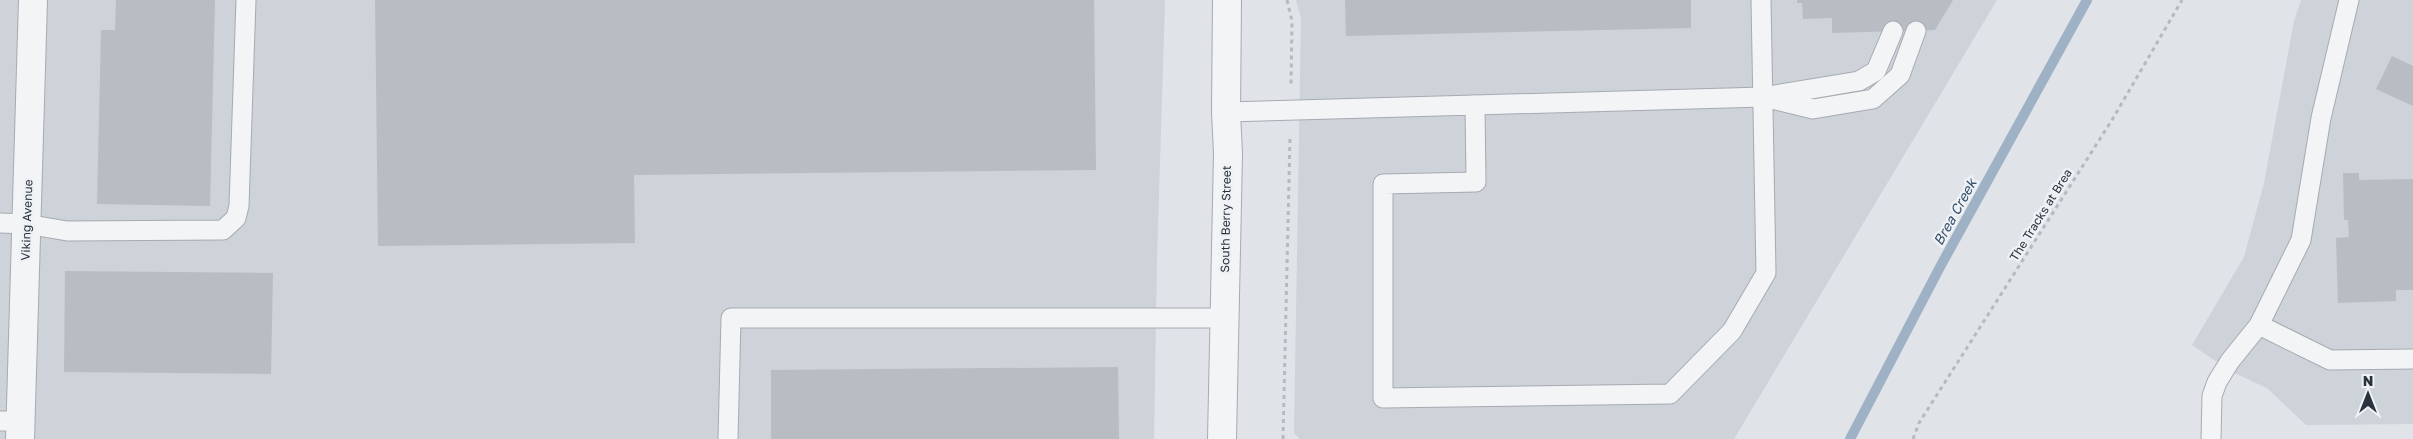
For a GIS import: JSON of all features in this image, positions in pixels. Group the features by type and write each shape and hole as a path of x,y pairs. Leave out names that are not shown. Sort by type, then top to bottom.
{"street":[{"name":"Viking Avenue","path":"13,427 13,224 33,0"},
{"name":"South Berry Street","path":"1222,439 1228,154 1226,112 1227,0"}],"lane":[{"path":"13,224 67,231 223,230 236,218 239,206 246,0"},
{"path":"1475,105 1476,182 1383,184 1383,398 1670,394 1732,331 1766,273 1761,0"},
{"path":"2211,439 2212,396 2217,382 2230,361 2259,325 2301,240 2321,118 2348,0"},
{"path":"1226,112 1763,97 1859,81 1876,71 1893,31"},
{"path":"1763,97 1813,109 1873,99 1900,75 1916,31"},
{"path":"728,439 731,318 1224,318"},
{"path":"2259,325 2330,360 2413,359"}],"path":[{"path":"1283,439 1292,21 1287,0"},
{"name":"The Tracks at Brea","path":"1913,439 1920,423 2112,120 2182,0"}],"shaded area":[{"path":"0,0 1165,0 1154,439 0,439"},
{"path":"1296,0 1997,0 1734,439 1300,439 1294,433 1301,18"},
{"path":"2301,0 2413,0 2413,424 2306,425 2267,388 2232,372 2192,345 2244,257 2264,183 2294,21"}],"building":[{"path":"116,0 215,0 210,206 97,204 101,30 115,30"},
{"path":"375,0 1094,0 1096,170 634,175 635,243 378,246"},
{"path":"1345,0 1691,0 1691,28 1346,36"},
{"path":"1797,0 1953,0 1935,30 1832,33 1832,18 1803,19 1802,3 1797,3"},
{"path":"2392,56 2413,66 2413,106 2376,89"},
{"path":"2343,173 2359,173 2359,180 2413,179 2413,290 2396,290 2396,301 2338,303 2336,238 2349,237 2348,220 2344,220"},
{"path":"65,271 273,273 271,374 64,372"},
{"path":"1118,367 1119,439 771,439 771,370"}],"waterway":[{"name":"Brea Creek","path":"1850,439 1940,267 2087,0"}]}
